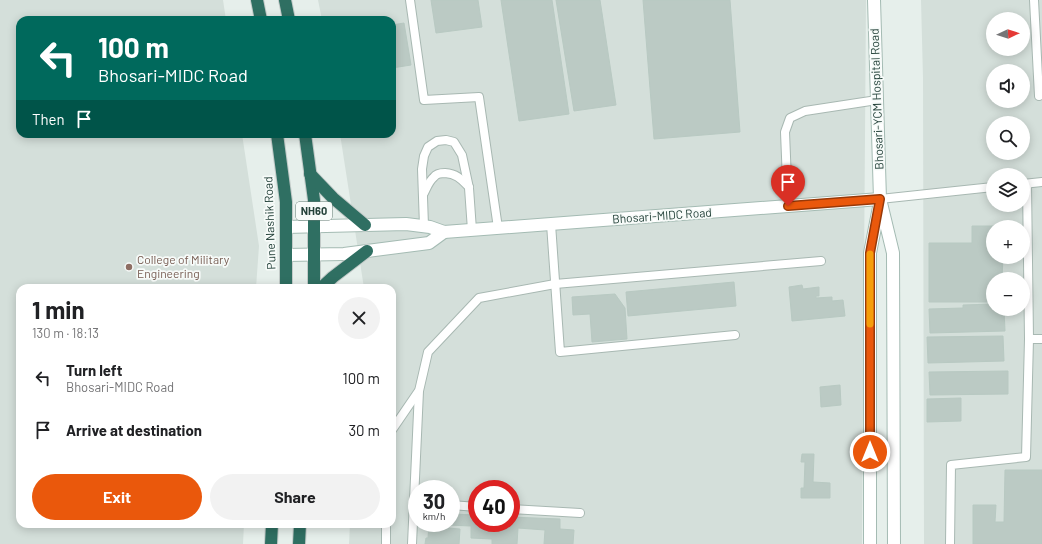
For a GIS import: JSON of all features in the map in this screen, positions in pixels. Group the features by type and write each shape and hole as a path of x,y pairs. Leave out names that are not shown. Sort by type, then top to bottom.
{"highway":[{"path":"257,0 260,16"},
{"path":"286,0 288,16"},
{"name":"Pune Nashik Road","path":"278,138 286,202 286,284"},
{"name":"NH60","path":"306,138 314,200 314,284"},
{"path":"310,174 333,198 364,225"},
{"path":"325,284 367,251"},
{"path":"271,544 272,528"},
{"path":"298,544 300,528"}],"street":[{"name":"Bhosari-YCM Hospital Road","path":"874,0 880,199"},
{"name":"Bhosari-MIDC Road","path":"286,227 406,224 430,227 444,232 880,199"},
{"path":"870,544 870,253 880,199"},
{"path":"880,199 893,253 894,544"},
{"path":"286,255 344,254 429,243 444,232"}],"lane":[{"path":"410,0 424,100 479,97 498,228"},
{"path":"1034,0 1039,96"},
{"path":"788,206 785,132 790,118 805,111 877,100"},
{"path":"424,226 422,169 424,156 428,147 437,141 446,140 454,142 462,155 469,188 472,230"},
{"path":"423,196 434,175 442,173 453,174 461,179 469,188"},
{"path":"1030,183 1042,182"},
{"path":"880,199 986,188"},
{"path":"950,544 951,465 1026,457 1029,339 1026,212"},
{"path":"551,224 560,352 736,335"},
{"path":"416,480 419,391 428,352 479,298 555,284 821,261"},
{"path":"1029,339 1042,339"},
{"path":"396,424 419,391"},
{"path":"520,510 580,513"},
{"path":"386,528 386,544"},
{"path":"412,544 413,532"}],"shaded area":[{"name":"College of Military Engineering","path":"0,0 223,0 225,16 16,16 16,138 243,138 259,246 256,284 16,284 16,528 244,528 243,544 0,544"},
{"path":"318,0 866,0 862,544 349,544 350,528 396,528 396,284 363,284 341,138 396,138 396,16 321,16"},
{"path":"921,0 1042,0 1042,544 924,544 923,78"}],"building":[{"path":"431,0 478,0 482,27 436,33"},
{"path":"501,0 552,0 569,114 519,121"},
{"path":"556,0 600,0 616,105 574,111"},
{"path":"643,0 730,0 740,132 654,139"},
{"path":"404,23 411,65 396,67 396,24"},
{"path":"972,226 986,226 986,264 1003,264 1002,272 986,272 986,302 929,302 929,243 972,243"},
{"path":"734,282 736,306 628,316 626,292"},
{"path":"802,285 803,289 819,287 819,296 816,296 816,298 832,297 832,301 843,300 845,316 792,321 789,287"},
{"path":"615,294 625,308 627,339 592,342 590,314 573,315 572,297"},
{"path":"986,304 986,316 1004,316 1005,331 930,333 929,309 963,308 963,305"},
{"path":"1003,336 1004,361 928,363 927,337"},
{"path":"1008,371 1008,394 930,395 929,372"},
{"path":"840,385 841,405 821,407 820,387"},
{"path":"961,398 961,421 927,422 927,399"},
{"path":"802,454 814,454 813,482 830,483 830,498 801,498 801,488 804,488 805,462 801,462"},
{"path":"1005,470 1042,470 1042,544 973,544 973,505 996,505 995,522 1004,522"},
{"path":"460,514 468,515 468,526 460,526"},
{"path":"520,517 560,519 560,529 574,530 573,544 544,544 545,530 520,528"},
{"path":"428,532 460,532 459,544 425,544 426,538 428,538"},
{"path":"471,532 518,532 517,544 492,544 492,539 471,538"}],"slow traffic":[{"path":"870,254 870,324"}],"place":[{"name":"College of Military Engineering","path":"129,267"}],"route":[{"path":"788,206 880,199 870,253 870,452"}]}
